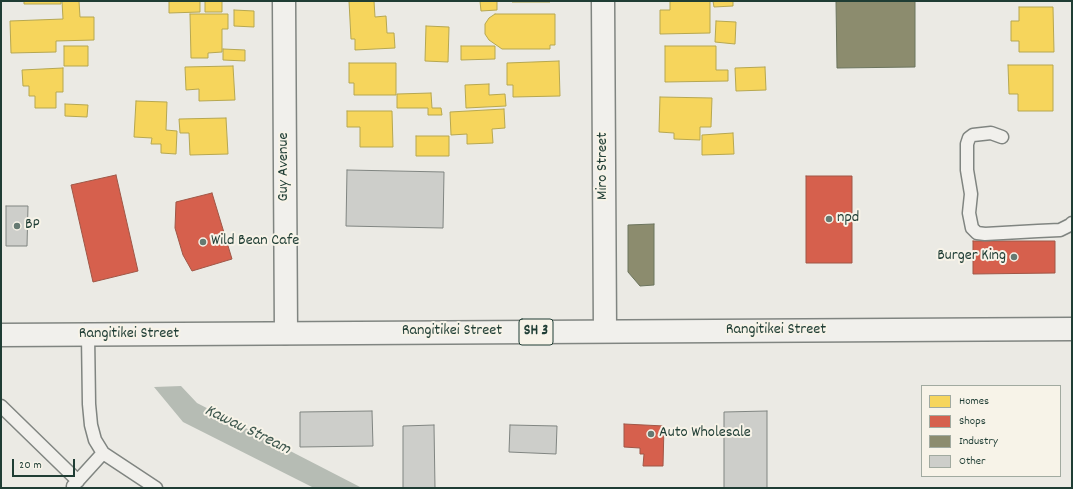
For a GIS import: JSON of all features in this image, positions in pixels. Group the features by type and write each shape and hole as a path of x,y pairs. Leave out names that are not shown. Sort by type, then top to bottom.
{"main road":[{"name":"Guy Avenue","path":"284,1 286,333"},
{"name":"Miro Street","path":"603,1 605,331"},
{"name":"Rangitikei Street","path":"1,335 1072,329"}],"lane":[{"path":"1002,137 991,133 974,135 969,138 967,144 967,170 971,194 968,213 972,228 977,233 985,234 1060,230 1072,223"},
{"path":"88,335 89,404 91,425 95,440 103,453 156,488"},
{"path":"1,406 75,483 103,453"}],"water":[{"name":"Kawau Stream","path":"181,386 197,403 362,488 314,488 183,422 154,387"}],"building: Homes":[{"path":"24,1 61,1 61,4 24,4"},
{"path":"62,1 79,1 80,17 94,17 94,40 56,41 56,52 11,53 10,21 63,19"},
{"path":"169,1 200,1 200,12 169,13"},
{"path":"205,1 222,1 222,12 205,12"},
{"path":"349,1 374,1 375,17 386,16 387,33 394,33 395,48 355,50 355,39 351,39"},
{"path":"480,1 497,1 497,10 481,11"},
{"path":"550,1 550,2 512,2"},
{"path":"670,1 710,1 710,33 660,34 660,10 670,10"},
{"path":"713,1 733,1 733,6 714,7"},
{"path":"1019,7 1053,7 1054,52 1019,52 1019,41 1011,41 1011,21 1019,21"},
{"path":"234,10 254,11 254,27 234,26"},
{"path":"190,14 228,14 228,29 222,29 222,52 208,53 208,58 191,58"},
{"path":"495,14 555,14 555,45 550,45 550,49 502,49 489,40 485,34 485,24 489,18"},
{"path":"716,21 736,22 735,44 715,42"},
{"path":"426,26 449,27 448,62 425,61"},
{"path":"64,46 88,46 88,66 64,66"},
{"path":"461,46 495,46 495,59 461,60"},
{"path":"665,46 716,46 716,70 728,70 728,81 665,82"},
{"path":"223,49 245,50 245,61 223,60"},
{"path":"559,61 560,96 513,97 513,85 507,85 507,63"},
{"path":"349,63 396,63 396,95 354,95 354,83 349,83"},
{"path":"1008,65 1053,65 1053,111 1018,111 1018,94 1009,94"},
{"path":"233,66 235,100 199,101 199,89 186,90 185,67"},
{"path":"765,67 766,90 736,91 735,68"},
{"path":"63,68 63,92 56,92 56,108 35,108 35,96 29,96 29,86 23,86 22,70"},
{"path":"489,84 489,95 505,94 506,106 466,108 465,85"},
{"path":"431,93 432,108 441,108 442,115 428,115 428,108 397,108 397,94"},
{"path":"660,97 712,98 711,127 700,127 700,140 674,139 674,133 659,132"},
{"path":"136,101 167,102 166,130 177,131 176,154 161,153 161,144 151,144 152,138 134,137"},
{"path":"65,104 88,105 87,117 65,116"},
{"path":"504,109 505,128 492,129 493,143 467,144 467,134 451,135 450,112"},
{"path":"347,111 392,111 393,147 360,147 360,127 347,127"},
{"path":"226,118 228,154 190,155 189,133 180,133 179,119"},
{"path":"733,133 734,154 702,155 702,135"},
{"path":"416,136 449,136 449,156 416,156"}],"building: Shops":[{"name":"BP","path":"116,175 138,271 93,282 71,185"},
{"name":"npd","path":"806,176 852,176 852,263 806,263"},
{"name":"Wild Bean Cafe","path":"212,193 232,259 192,271 183,255 175,228 176,202"},
{"name":"Burger King","path":"973,241 1055,241 1055,273 973,274"},
{"path":"624,424 664,426 663,466 643,466 644,454 640,454 640,448 624,447"}],"building: Industry":[{"path":"836,1 915,1 915,67 837,68"},
{"path":"654,224 654,285 640,286 628,272 628,225"}],"building: Other":[{"path":"347,170 444,172 443,228 346,226"},
{"name":"BP","path":"6,206 28,206 27,246 6,246"},
{"path":"372,411 373,446 300,447 300,412"},
{"path":"767,411 767,488 724,488 724,412"},
{"path":"434,425 435,488 403,488 403,426"},
{"path":"510,425 557,426 556,454 509,452"}],"place":[{"name":"npd","path":"829,219"},
{"name":"BP","path":"17,226"},
{"name":"Wild Bean Cafe","path":"203,242"},
{"name":"Burger King","path":"1014,257"},
{"name":"Auto Wholesale","path":"651,434"}]}
